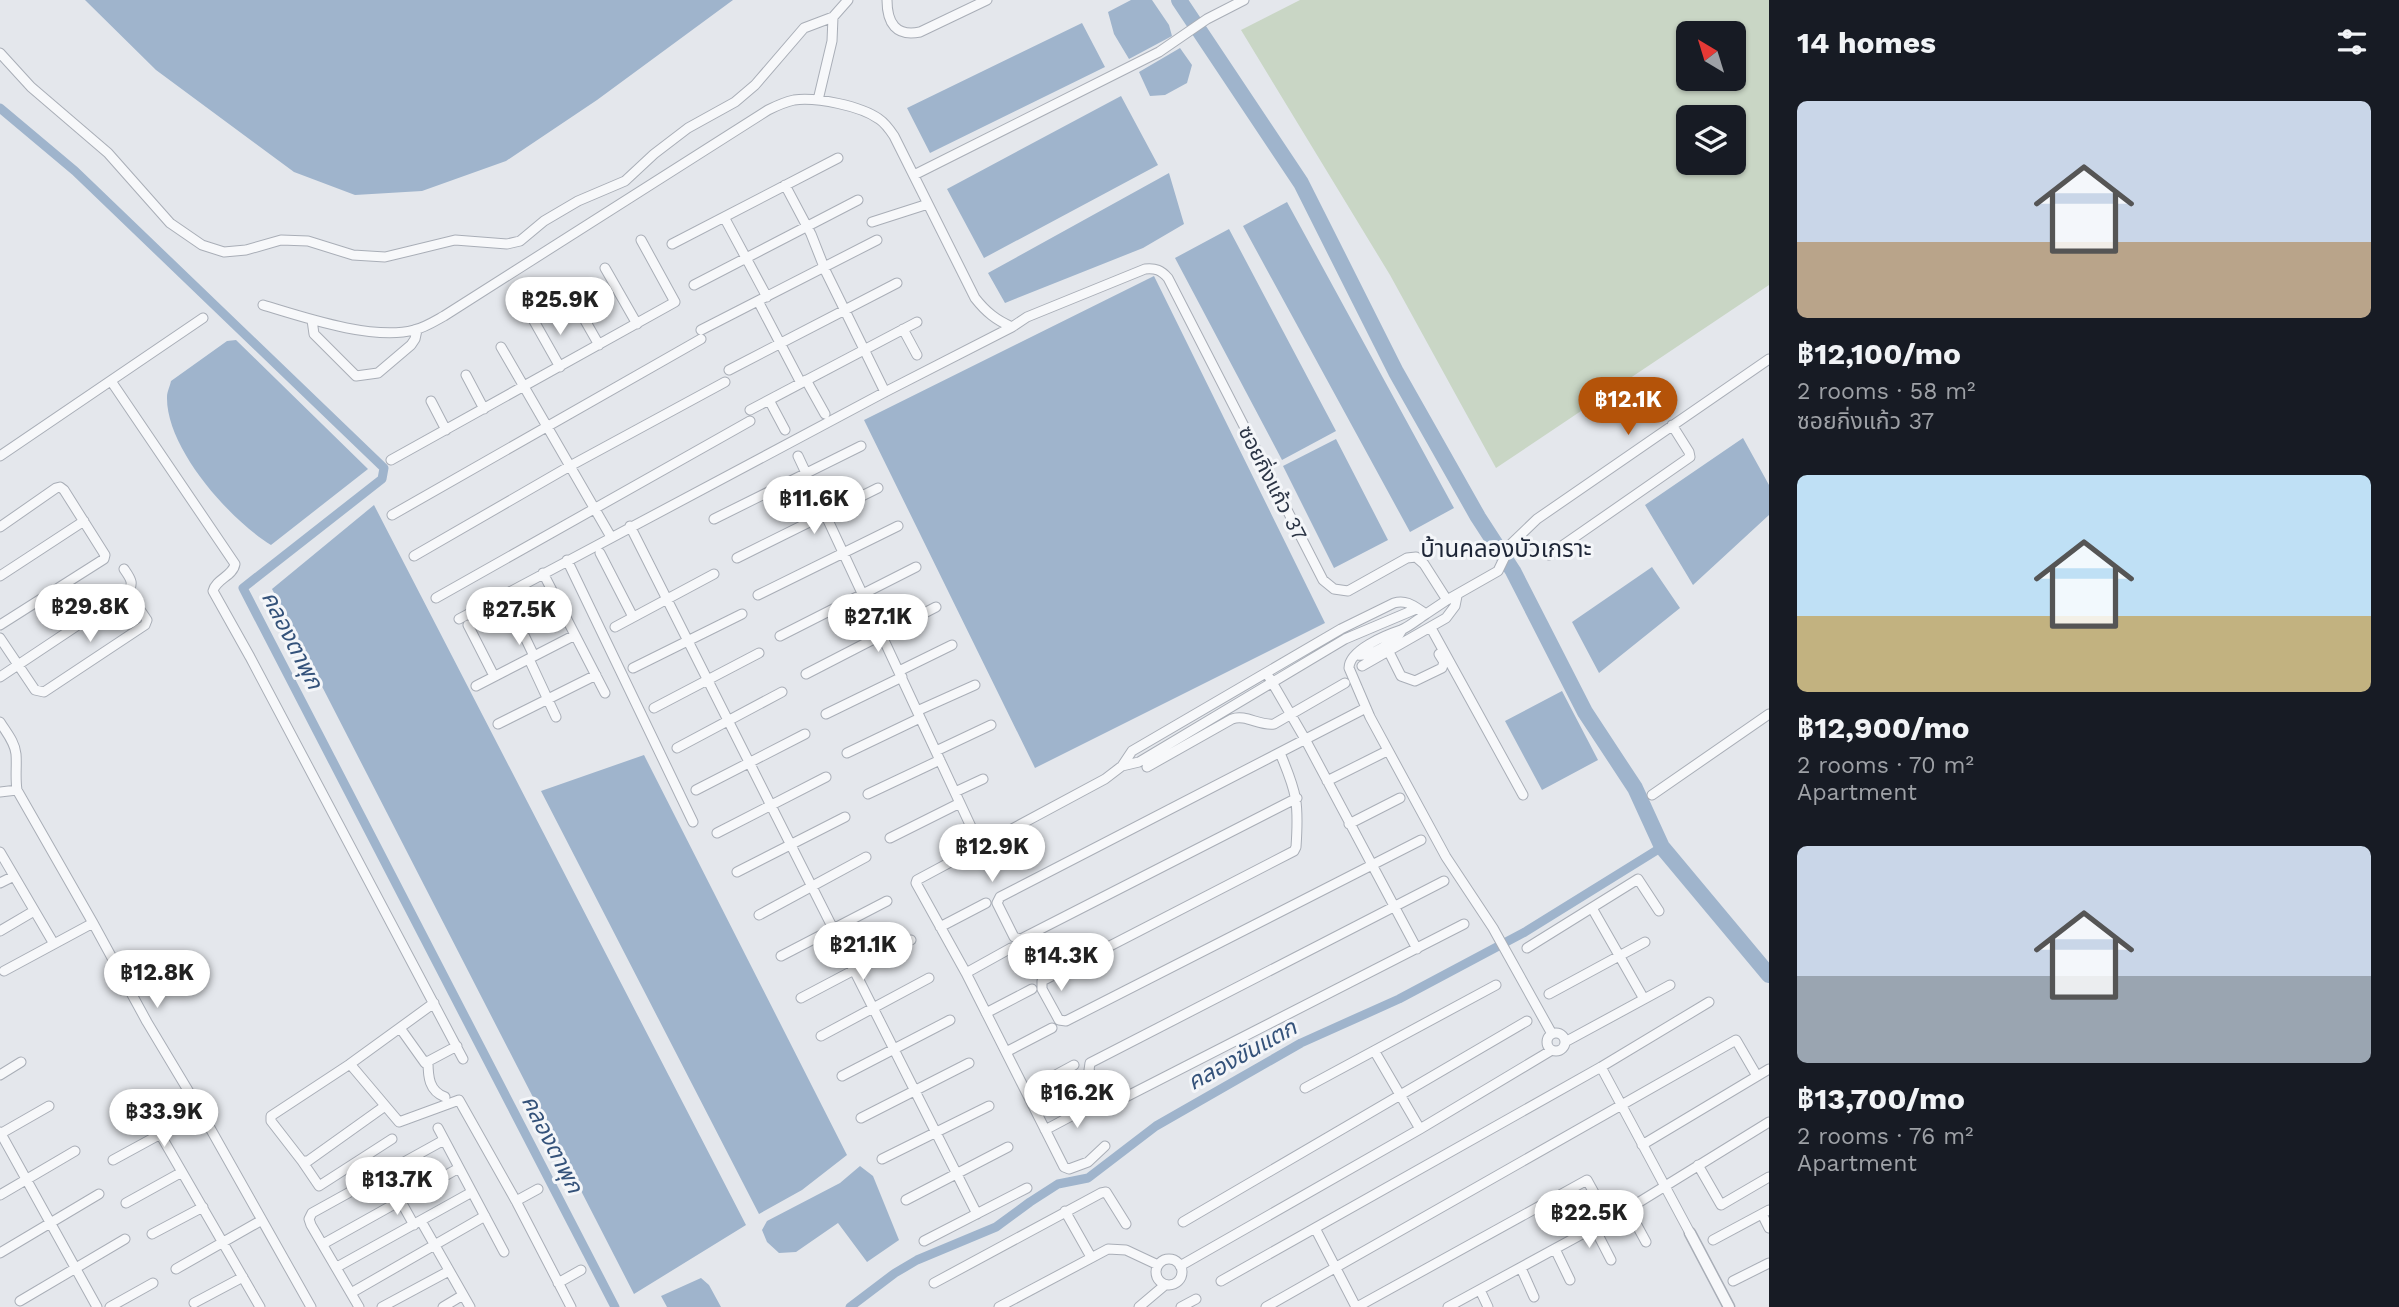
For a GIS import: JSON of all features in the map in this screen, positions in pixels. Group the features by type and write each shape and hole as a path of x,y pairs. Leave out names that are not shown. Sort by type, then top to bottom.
{"street":[{"path":"0,53 31,87 108,153 170,223 202,245 224,252 246,250 281,240 308,241 353,255 385,257 455,240 507,244 520,241 544,221 578,201 625,181 662,147 745,94 804,28 833,17 848,0"},
{"path":"887,0 888,12 895,28 910,34 920,32 987,0"},
{"path":"914,175 1159,52 1198,24 1244,0"},
{"path":"818,100 832,41 833,17"},
{"path":"263,305 312,320 380,332 417,330 444,316 768,110 795,100 818,100 861,111 882,121 894,136 975,298 992,317 1012,327"},
{"path":"672,244 838,158"},
{"path":"785,185 885,392"},
{"path":"694,285 858,200"},
{"path":"872,222 928,204"},
{"path":"724,217 746,258 781,343 825,414"},
{"path":"391,460 675,302 641,240"},
{"path":"392,515 762,299 877,240"},
{"path":"605,268 637,324"},
{"name":"ซอยกิ่งแก้ว 37","path":"1012,327 1027,317 1145,269 1162,272 1168,278 1323,580 1334,589 1348,591 1407,558 1416,557 1452,598"},
{"path":"729,370 897,283"},
{"path":"570,294 599,345"},
{"path":"0,456 203,318"},
{"path":"312,320 312,330 317,338 356,376 378,373 411,345 417,330"},
{"path":"534,321 560,367"},
{"path":"750,410 917,322"},
{"path":"459,619 630,526 1012,327"},
{"path":"903,329 917,355"},
{"path":"501,347 611,537"},
{"path":"1552,1034 1493,928 1446,857 1370,717 1349,668 1350,660 1358,655 1361,649 1394,631 1402,630 1498,571 1511,544 1537,519 1769,359"},
{"path":"466,375 484,409"},
{"path":"111,381 235,564 234,570 215,584 213,591 463,1059"},
{"path":"414,556 570,466 726,382"},
{"path":"769,400 785,430"},
{"path":"431,401 446,430"},
{"path":"436,598 750,421"},
{"path":"1549,555 1690,457 1672,425"},
{"path":"714,519 861,446"},
{"path":"798,456 980,846"},
{"path":"0,527 60,487 64,489 104,552 104,559 0,625"},
{"path":"737,558 878,488"},
{"path":"0,576 85,521"},
{"path":"630,526 977,1213"},
{"path":"758,595 898,526"},
{"path":"600,553 633,617"},
{"path":"566,560 693,822"},
{"path":"780,636 916,567"},
{"path":"0,677 126,594 132,587 132,582 124,569"},
{"path":"543,573 605,692"},
{"path":"615,627 715,574"},
{"path":"0,638 35,690 44,692 145,625 147,620 130,595 126,594"},
{"path":"1362,666 1429,629 1451,613 1452,598"},
{"path":"1105,1146 1084,1165 1066,1168 966,973 916,883 917,880 1105,779 1122,766 1132,751 1356,621 1402,601 1426,614"},
{"path":"508,602 556,717"},
{"path":"806,674 936,607"},
{"path":"1122,766 1139,762 1345,639 1416,609"},
{"path":"633,668 742,614"},
{"path":"1356,621 1361,631"},
{"path":"468,625 494,677"},
{"path":"1341,629 1345,639"},
{"path":"1402,630 1394,646 1398,672 1409,681 1415,681 1442,667 1444,662 1429,629"},
{"path":"1429,629 1523,795"},
{"path":"476,686 575,635"},
{"path":"826,714 952,645"},
{"path":"1358,655 1365,656 1394,646"},
{"path":"654,708 759,653"},
{"path":"1267,673 1417,949"},
{"path":"498,724 596,675"},
{"path":"1147,767 1232,719 1239,717 1265,725 1274,724 1345,683"},
{"path":"846,753 975,685"},
{"path":"677,748 782,692"},
{"path":"1297,798 1021,939 1014,937 997,903 1000,897 1362,710"},
{"path":"1196,713 1203,724"},
{"path":"1652,795 1769,714"},
{"path":"0,722 16,752 17,790 312,1307"},
{"path":"868,794 991,725"},
{"path":"696,790 805,734"},
{"path":"1280,753 1297,798 1296,847 1289,855 1042,981 1042,989 1059,1020 1066,1021 1421,839"},
{"path":"1327,781 1383,753"},
{"path":"717,833 827,777"},
{"path":"955,792 984,779"},
{"path":"0,792 17,790"},
{"path":"1349,824 1400,798"},
{"path":"890,838 960,803"},
{"path":"737,872 845,817"},
{"path":"0,852 54,944"},
{"path":"759,915 866,857"},
{"path":"0,883 14,876"},
{"path":"1527,948 1638,879 1659,911"},
{"path":"1444,881 1090,1063 1089,1070 1106,1103 1112,1104 1464,924"},
{"path":"781,956 887,901"},
{"path":"940,927 986,903"},
{"path":"1592,908 1644,999"},
{"path":"0,931 34,911"},
{"path":"4,971 93,923"},
{"path":"801,998 911,940"},
{"path":"1549,994 1645,942"},
{"path":"966,973 1011,948"},
{"path":"821,1036 929,978"},
{"path":"1306,1088 1496,985"},
{"path":"1180,1266 1552,1050 1560,1050 1565,1042 1670,985"},
{"path":"986,1013 1032,989"},
{"path":"1221,1281 1601,1067 1709,1002"},
{"path":"392,1139 319,1186 271,1121 271,1116 350,1064 434,1003"},
{"path":"842,1076 950,1020"},
{"path":"1183,1222 1527,1021"},
{"path":"400,1028 425,1063 457,1046"},
{"path":"1006,1052 1052,1028"},
{"path":"1552,1034 1561,1035 1565,1042"},
{"path":"1552,1034 1547,1041 1552,1050"},
{"path":"1266,1307 1736,1040 1757,1076"},
{"path":"1375,1052 1420,1129"},
{"path":"428,1061 429,1081 438,1094 445,1097"},
{"path":"0,1075 21,1062"},
{"path":"861,1118 969,1063"},
{"path":"350,1064 398,1122 459,1100 571,1307"},
{"path":"1026,1091 1074,1065"},
{"path":"1601,1067 1728,1307"},
{"path":"1642,1145 1769,1069"},
{"path":"1045,1130 1094,1104"},
{"path":"49,1106 0,1133 97,1307"},
{"path":"302,1161 308,1161 385,1106"},
{"path":"882,1159 989,1106"},
{"path":"113,1160 201,1112"},
{"path":"1448,1307 1609,1220 1769,1122"},
{"path":"438,1128 504,1252"},
{"path":"160,1134 260,1307"},
{"path":"359,1307 309,1219 312,1213 444,1140"},
{"path":"906,1200 1008,1147"},
{"path":"0,1195 75,1151"},
{"path":"1698,1165 1721,1205 1769,1178"},
{"path":"323,1244 459,1168"},
{"path":"126,1203 182,1172"},
{"path":"385,1173 401,1201 435,1245 470,1307"},
{"path":"1315,1228 1357,1307 1587,1180 1609,1220"},
{"path":"924,1241 1027,1188"},
{"path":"516,1201 538,1189"},
{"path":"337,1268 472,1192"},
{"path":"934,1283 1065,1211 1106,1192 1126,1224"},
{"path":"0,1253 99,1194"},
{"path":"152,1234 202,1207"},
{"path":"1628,1209 1646,1242"},
{"path":"1065,1211 1091,1257"},
{"path":"1713,1240 1766,1212 1769,1228"},
{"path":"351,1293 485,1216"},
{"path":"176,1269 262,1220"},
{"path":"1594,1227 1611,1260"},
{"path":"20,1301 125,1239"},
{"path":"999,1307 1108,1249 1121,1249 1158,1265"},
{"path":"1555,1249 1570,1280"},
{"path":"1158,1265 1169,1259 1180,1266"},
{"path":"1733,1281 1769,1263"},
{"path":"1158,1265 1156,1277 1165,1285"},
{"path":"1139,1307 1165,1285 1180,1279 1180,1266"},
{"path":"1521,1268 1535,1297"},
{"path":"382,1307 449,1270"},
{"path":"558,1283 581,1270"},
{"path":"194,1303 243,1277"},
{"path":"110,1307 153,1283"},
{"path":"1480,1290 1488,1307"},
{"path":"443,1307 463,1295"},
{"path":"1181,1307 1196,1299"}],"green space":[{"path":"1300,0 1769,0 1769,285 1496,468 1390,275 1241,30"}],"water":[{"path":"85,0 733,0 597,100 506,161 422,191 355,195 294,172 156,70"},
{"path":"1131,0 1152,0 1169,25 1172,36 1129,59 1114,34 1108,12"},
{"path":"1082,23 1105,67 930,153 907,108"},
{"path":"1180,48 1192,65 1187,83 1165,95 1150,96 1139,72"},
{"path":"1121,96 1158,165 984,258 947,189"},
{"path":"1169,173 1184,224 1143,248 1005,303 988,273"},
{"path":"1287,202 1454,508 1410,532 1243,226"},
{"path":"1229,229 1336,431 1282,460 1175,258"},
{"path":"1154,276 1325,623 1035,768 864,420"},
{"path":"236,340 368,469 271,545 237,518 203,481 177,438 170,417 167,397 171,381 227,341"},
{"path":"1743,438 1769,485 1769,515 1693,585 1645,505"},
{"path":"1336,439 1388,540 1334,568 1283,466"},
{"path":"374,505 746,1225 634,1294 272,589"},
{"path":"1652,567 1680,608 1599,673 1572,622"},
{"path":"1562,691 1598,760 1542,790 1505,721"},
{"path":"644,755 847,1155 802,1190 759,1214 541,791"},
{"path":"860,1166 873,1176 899,1240 867,1262 838,1223 796,1252 779,1253 767,1242 762,1230 767,1221 840,1183"},
{"path":"701,1278 709,1285 721,1307 667,1307 661,1296"}],"waterway":[{"path":"1179,0 1301,183 1396,372 1478,517 1513,571 1585,712 1635,788 1662,847 1769,975"},
{"name":"คลองตาพุก","path":"0,108 75,171 384,468 382,479 243,588 615,1307"},
{"name":"คลองขันแตก","path":"850,1307 917,1260 996,1227 1058,1184 1088,1178 1156,1126 1301,1043 1399,999 1525,932 1662,847"}],"district":[{"name":"บ้านคลองบัวเกราะ","path":"1506,549"}]}
